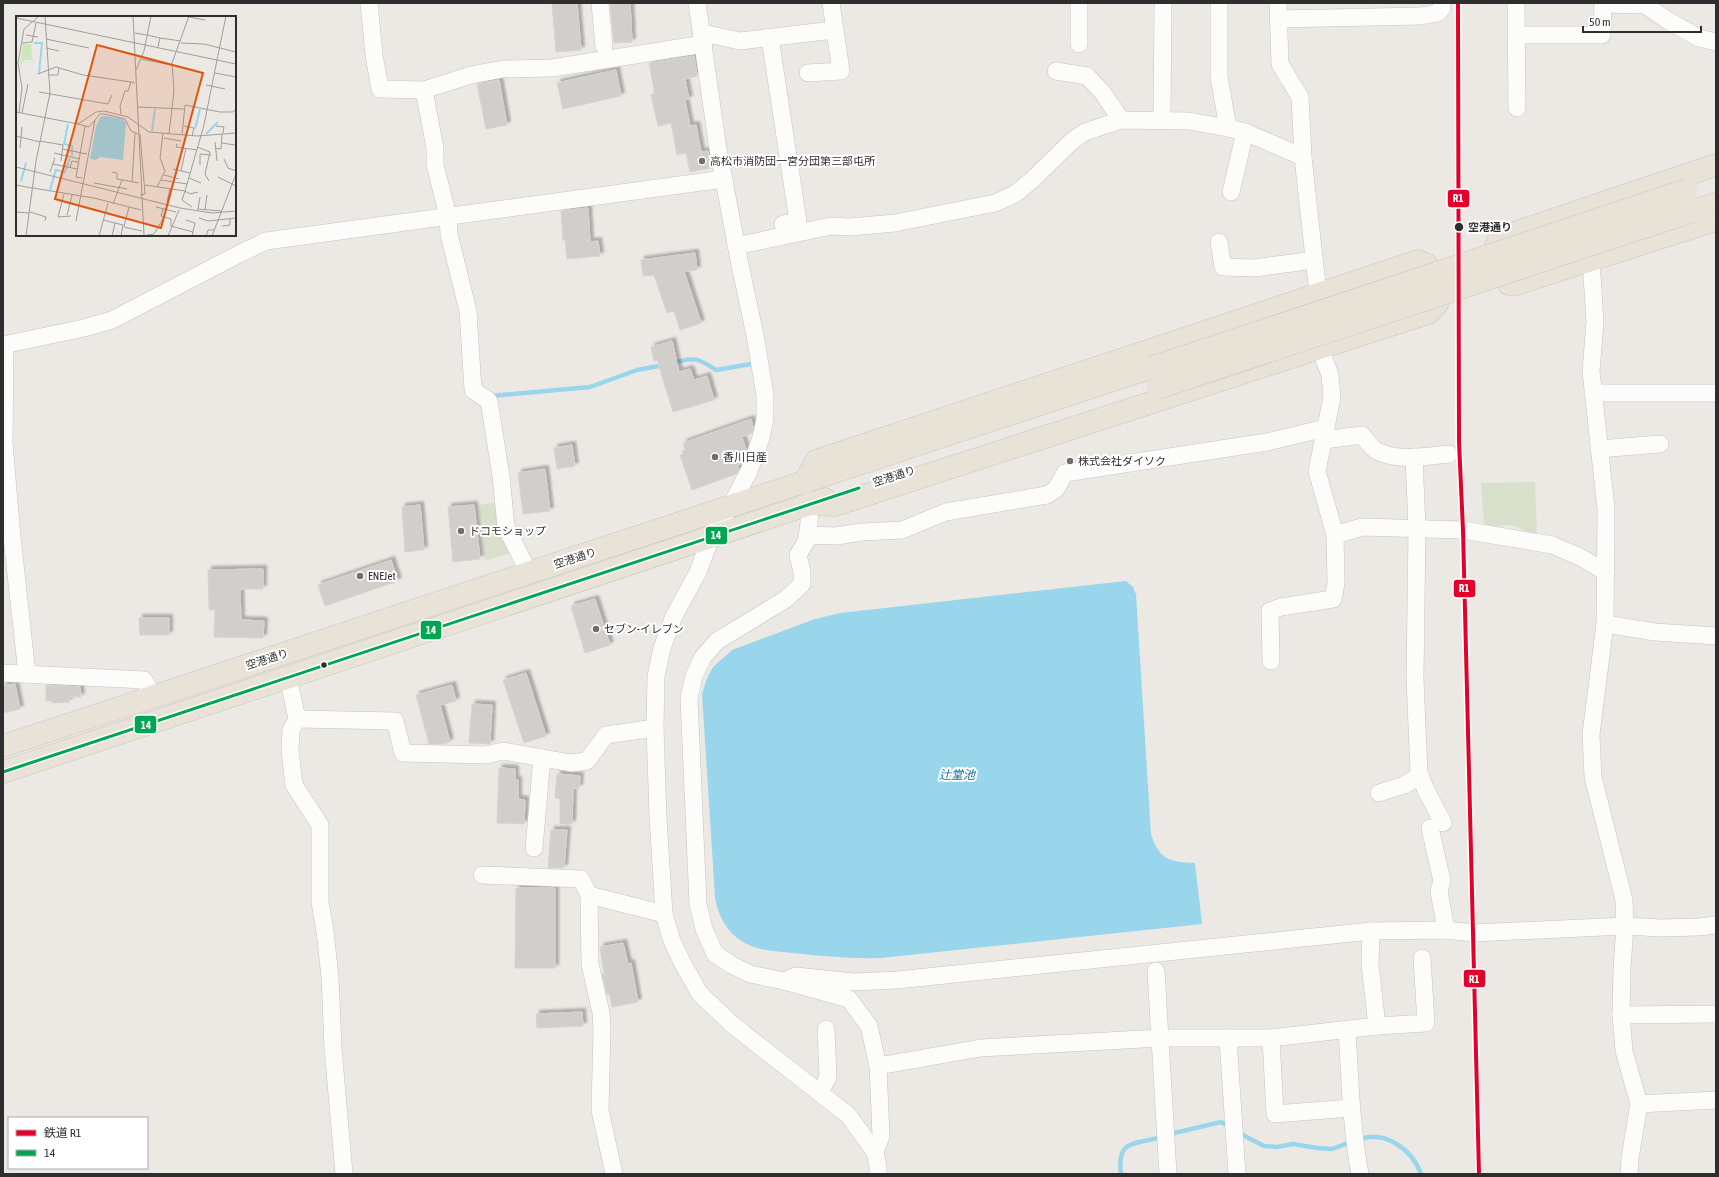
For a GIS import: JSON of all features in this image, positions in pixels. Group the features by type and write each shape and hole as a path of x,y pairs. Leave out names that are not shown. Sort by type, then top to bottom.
{"highway":[{"path":"1716,166 1499,238 1496,246 1509,284 1516,284 1716,220"},
{"name":"空港通り","path":"3,772 1158,388 1690,200 1716,181"},
{"name":"空港通り","path":"3,746 1153,367 1690,200 1716,203"},
{"path":"804,483 816,461 1418,261 1427,265 1437,304 1428,313 835,505 811,504"}],"street":[{"path":"370,3 374,55 380,89 424,90 471,75 504,69 552,68 704,38 740,41 834,30"},
{"path":"600,3 604,46"},
{"path":"697,3 704,38 724,179 757,350 764,396 765,420 761,438 749,471 736,496 711,537 698,572 674,616 662,648 656,676 655,728 658,817 664,914 672,942 700,994 734,1026 848,1115 875,1152 878,1174"},
{"path":"808,73 841,71 831,3"},
{"path":"1079,3 1079,44"},
{"path":"1162,120 1163,3"},
{"path":"1219,3 1218,77 1228,128"},
{"path":"1318,294 1303,157 1300,97 1280,64 1278,11 1421,16 1438,13 1442,8 1441,3"},
{"path":"1516,3 1517,108"},
{"path":"1516,36 1602,35 1603,4 1645,5 1667,20 1699,38 1716,42"},
{"path":"770,38 798,221 783,224"},
{"path":"1056,71 1087,76 1103,93 1121,120"},
{"path":"424,90 435,148 435,164 448,216 450,234 468,311 473,390 489,401 501,476 506,527 529,573"},
{"path":"736,246 831,226 850,227 895,223 995,203 1015,194 1032,180 1072,141 1085,132 1121,120 1189,121 1228,128 1244,132 1303,157"},
{"path":"1231,192 1244,132"},
{"path":"27,674 12,537 4,443 4,345 84,328 112,320 266,241 724,179"},
{"path":"1219,242 1223,267 1254,268 1314,260"},
{"path":"1591,260 1595,322 1591,371 1606,509 1605,624 1591,734 1593,777 1624,900 1626,926 1622,968 1621,1015 1624,1051 1639,1104 1630,1158 1629,1174"},
{"path":"1271,661 1270,611 1281,607 1333,599 1336,583 1335,535 1317,471 1332,397 1330,375 1320,348"},
{"path":"1593,393 1716,393"},
{"path":"808,535 836,536 862,532 902,530 946,512 1047,495 1056,490 1065,473 1325,434 1362,435 1376,451 1393,456 1414,457 1450,454"},
{"path":"1599,449 1660,444"},
{"path":"1414,457 1417,528 1415,679 1420,776 1436,826 1442,880 1439,891 1446,930"},
{"path":"811,504 807,540 798,556 802,572 802,584 786,599 717,641 703,657 694,676 689,698 698,904 704,929 715,954 750,974 784,981 849,999 869,1026 878,1066 881,1136 875,1152"},
{"path":"1335,535 1362,527 1463,530 1552,545 1580,556 1606,572"},
{"path":"1605,624 1655,632 1716,636"},
{"path":"3,673 144,680 154,697"},
{"path":"288,677 297,719 291,730 290,750 294,785 320,825 320,902 330,977 333,1048 344,1174"},
{"path":"297,719 395,721 403,753 486,755 503,751 571,763 587,760 606,735 655,728"},
{"path":"534,848 542,758"},
{"path":"1379,793 1404,785 1420,776"},
{"path":"482,875 581,879 589,895 590,964 601,1013 602,1030 600,1110 614,1174"},
{"path":"589,895 664,914"},
{"path":"784,981 796,976 853,982 897,980 1371,931 1446,930 1473,933 1626,926 1661,928 1716,925"},
{"path":"1371,931 1370,964 1377,1026"},
{"path":"878,1066 980,1048 1162,1038 1271,1038 1377,1026 1426,1023 1422,958"},
{"path":"1156,971 1162,1038 1168,1174"},
{"path":"1621,1015 1716,1014"},
{"path":"820,1093 828,1077 826,1029"},
{"path":"1347,1030 1354,1142 1360,1174"},
{"path":"1228,1038 1237,1174"},
{"path":"1271,1038 1275,1114 1351,1108"},
{"path":"1639,1104 1716,1100"}],"green space":[{"path":"1535,482 1537,536 1512,525 1484,527 1481,483"},
{"path":"499,502 511,553 485,561 479,505"}],"water":[{"name":"辻堂池","path":"1126,581 1133,587 1136,594 1151,834 1158,849 1167,858 1179,862 1195,863 1202,924 881,958 848,958 762,949 750,946 728,929 718,911 715,897 702,694 707,678 713,667 732,650 815,619 840,613"}],"building":[{"path":"552,3 577,3 581,50 556,52"},
{"path":"630,3 632,42 614,43 610,4"},
{"path":"694,56 697,76 685,79 689,99 685,100 690,126 696,125 701,152 708,151 711,168 690,172 686,153 677,155 671,123 658,126 651,95 655,94 649,63"},
{"path":"616,70 621,96 563,109 557,83"},
{"path":"499,80 507,125 486,129 477,84"},
{"path":"588,208 590,242 598,241 600,256 567,259 565,240 563,240 561,211"},
{"path":"695,253 697,270 684,271 701,323 680,330 674,311 667,313 654,275 643,276 641,260"},
{"path":"672,341 679,372 690,369 694,380 707,376 714,400 673,412 657,360 654,361 651,347"},
{"path":"751,419 753,427 752,433 742,437 746,449 745,453 742,454 743,457 741,464 737,465 739,469 736,474 692,490 680,455 686,453 683,443"},
{"path":"572,445 575,466 557,469 554,448"},
{"path":"545,469 550,511 523,514 518,473"},
{"path":"420,505 424,550 405,552 402,507"},
{"path":"474,505 480,559 453,562 448,507"},
{"path":"391,560 398,581 325,606 318,585"},
{"path":"263,569 263,589 240,589 241,620 264,621 263,638 214,637 215,610 209,610 208,570"},
{"path":"595,599 610,645 585,653 571,606"},
{"path":"139,618 169,618 169,635 140,635"},
{"path":"526,673 546,736 524,743 503,680"},
{"path":"15,684 20,709 3,713 3,686"},
{"path":"46,685 80,687 81,697 69,697 69,702 52,703 52,701 46,701"},
{"path":"452,685 456,701 440,705 450,742 443,744 429,744 416,695"},
{"path":"472,704 492,705 490,744 469,743"},
{"path":"499,768 515,769 515,780 518,780 518,799 525,800 524,824 497,823"},
{"path":"557,774 580,776 579,788 573,788 572,824 560,824 560,799 555,798"},
{"path":"551,830 567,830 564,868 548,868"},
{"path":"516,888 555,888 555,968 515,968"},
{"path":"623,943 628,964 631,963 638,1002 612,1007 610,995 607,994 602,974 604,974 600,947"},
{"path":"582,1012 583,1026 537,1028 536,1014"}],"waterway":[{"path":"671,363 695,359 716,370 751,364"},
{"path":"491,396 590,387 637,370 664,365"},
{"path":"1170,1134 1221,1122 1230,1127"},
{"path":"1239,1133 1264,1146 1277,1147 1293,1144 1332,1149 1351,1142"},
{"path":"1121,1174 1120,1162 1122,1153 1126,1148 1137,1142 1163,1136"},
{"path":"1358,1140 1368,1137 1387,1139 1404,1149 1417,1165 1421,1174"}],"rail line":[{"name":"R1","path":"1458,3 1459,442 1463,530 1479,1174"}],"transit line":[{"name":"14","path":"3,772 859,488"}],"place":[{"name":"高松市消防団一宮分団第三部屯所","path":"702,161"},
{"name":"空港通り","path":"1459,227"},
{"name":"香川日産","path":"715,457"},
{"name":"株式会社ダイソク","path":"1070,461"},
{"name":"ドコモショップ","path":"461,531"},
{"name":"ENEJet","path":"360,576"},
{"name":"セブン-イレブン","path":"596,629"}]}
